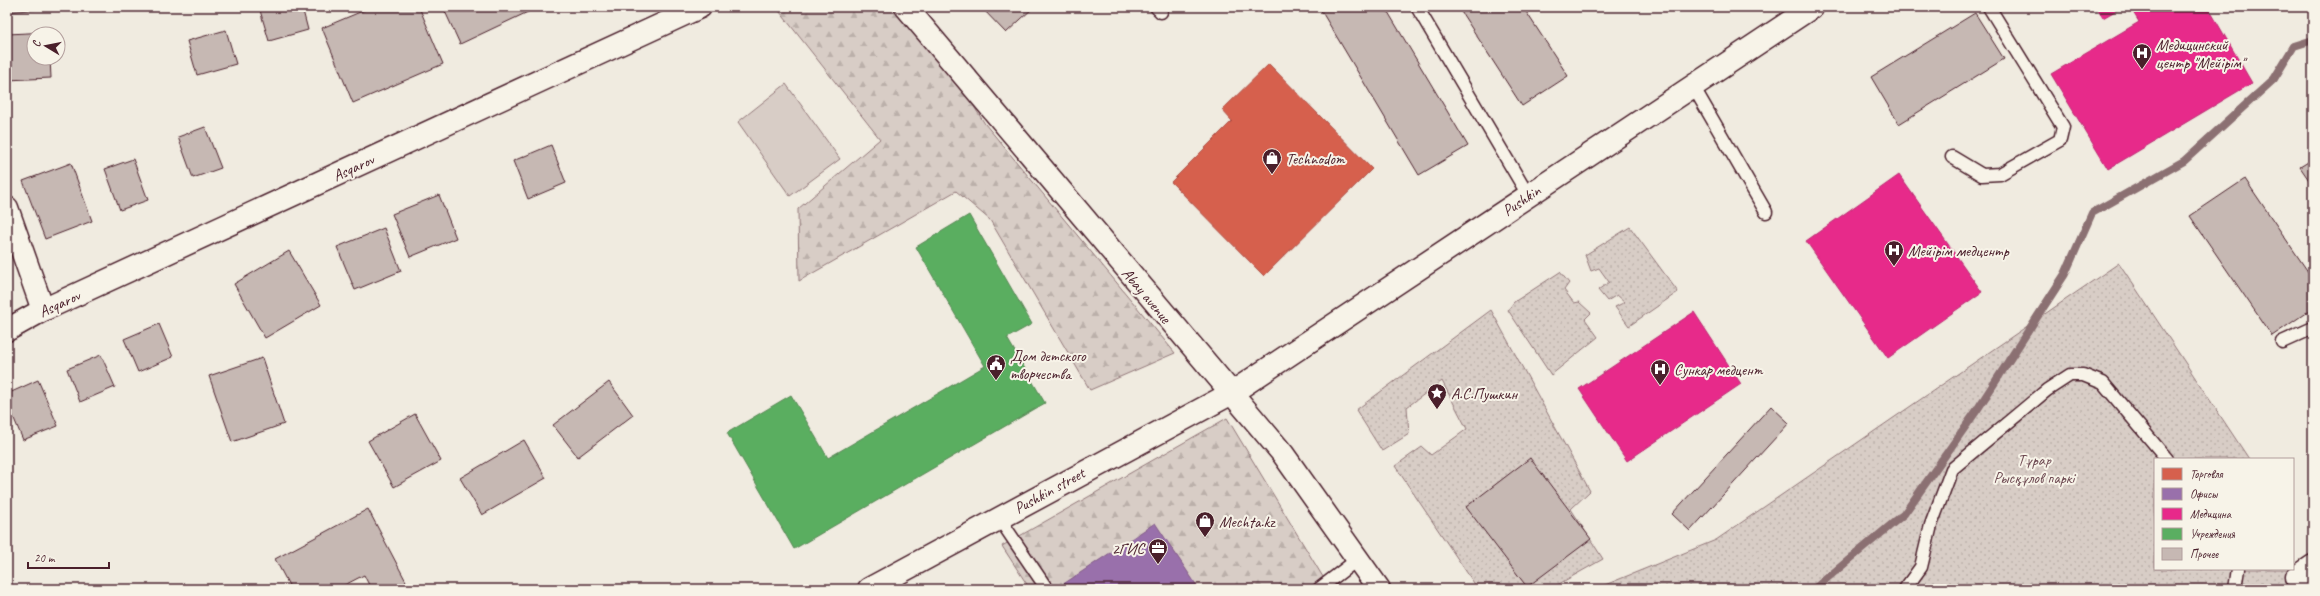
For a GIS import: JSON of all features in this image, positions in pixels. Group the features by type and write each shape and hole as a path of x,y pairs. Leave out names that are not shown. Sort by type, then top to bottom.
{"main road":[{"name":"Asqarov","path":"7,330 43,310 700,7"},
{"name":"Abay avenue","path":"906,7 1230,394 1283,454 1379,589"},
{"name":"Pushkin","path":"1230,394 1812,7"},
{"path":"7,208 43,310"},
{"name":"Pushkin street","path":"869,589 1230,394"}],"lane":[{"path":"1417,7 1528,196"},
{"path":"1952,157 1982,175 2000,174 2060,140 2063,127 1989,7"},
{"path":"1693,86 1766,212"},
{"path":"2282,342 2313,328"},
{"path":"1904,589 1921,567 1930,525 1952,469 2047,390 2070,375 2083,375 2103,383 2166,458"},
{"path":"999,518 1047,589"},
{"path":"1320,589 1358,559"},
{"path":"2235,589 2238,570"}],"green space":[{"path":"776,7 911,7 985,124 1175,353 1090,390 990,220 956,191 799,281 798,209 880,139"},
{"path":"786,84 840,159 790,196 738,122"},
{"path":"1630,227 1678,292 1629,326 1615,307 1625,302 1617,295 1607,301 1598,290 1609,282 1599,268 1591,271 1585,255"},
{"name":"Тұрар Рысқұлов паркі","path":"2119,263 2248,458 2154,458 2154,570 2287,570 2288,589 1595,589 1716,540"},
{"path":"1560,272 1569,283 1564,290 1574,303 1579,302 1591,313 1585,319 1598,337 1551,375 1508,310 1514,302"},
{"path":"1491,310 1590,491 1571,509 1603,559 1550,589 1478,589 1395,466 1422,447 1431,455 1467,429 1442,381 1407,407 1409,434 1382,451 1356,410"},
{"path":"1227,418 1326,582 1317,589 1030,589 1002,546"}],"building: Торговля":[{"name":"Technodom","path":"1269,64 1372,169 1264,276 1171,182 1232,121 1222,110"}],"building: Офисы":[{"path":"1155,523 1199,589 1056,589"}],"building: Медицина":[{"path":"2096,7 2122,7 2103,18"},
{"path":"2130,7 2208,7 2252,83 2108,169 2051,74 2139,22"},
{"name":"Мейірім медцентр","path":"1899,175 1982,292 1888,358 1806,241"},
{"name":"Сункар медцент","path":"1694,312 1741,384 1627,461 1579,389"}],"building: Учреждения":[{"name":"Дом детского творчества","path":"969,215 1032,324 1007,338 1045,403 794,549 727,433 791,395 828,458 985,366 916,247"}],"building: Прочее":[{"path":"7,7 42,7 42,9 7,12"},
{"path":"259,7 302,7 308,30 269,41"},
{"path":"372,7 419,7 443,64 353,103 322,28"},
{"path":"443,7 531,7 532,10 460,44"},
{"path":"981,7 1034,7 1006,33"},
{"path":"1319,7 1385,7 1468,146 1419,175"},
{"path":"1458,7 1523,7 1568,76 1522,106"},
{"path":"1975,13 2004,59 1899,124 1871,77"},
{"path":"226,30 236,64 197,75 187,41"},
{"path":"26,33 26,66 50,66 51,78 7,80 7,34"},
{"path":"205,127 221,168 193,178 178,137"},
{"path":"551,145 566,183 528,199 513,161"},
{"path":"133,159 148,200 120,210 105,169"},
{"path":"2313,159 2313,186 2300,167"},
{"path":"71,163 92,221 45,239 23,181"},
{"path":"2245,179 2313,279 2313,308 2272,336 2190,216"},
{"path":"439,195 456,238 410,257 392,214"},
{"path":"384,228 401,271 355,290 337,247"},
{"path":"289,251 321,305 265,338 234,284"},
{"path":"159,324 173,357 138,372 124,339"},
{"path":"101,355 115,387 80,402 67,369"},
{"path":"262,358 284,424 232,442 209,376"},
{"path":"38,380 58,426 23,440 7,402 7,394"},
{"path":"609,382 633,415 578,457 553,425"},
{"path":"1771,406 1789,423 1690,531 1672,514"},
{"path":"415,414 441,461 394,487 368,441"},
{"path":"524,440 546,478 482,515 460,478"},
{"path":"1530,458 1591,539 1527,587 1466,507"},
{"path":"368,509 410,589 371,589 364,575 337,589 291,589 275,559"}],"waterway":[{"path":"1814,589 1904,514 1977,410 2065,274 2092,213 2184,161 2274,79 2294,46 2313,40"}],"place":[{"name":"Медицинский центр \"Мейірім\"","path":"2142,70"},
{"name":"Technodom","path":"1272,175"},
{"name":"Мейірім медцентр","path":"1894,267"},
{"name":"Дом детского творчества","path":"996,381"},
{"name":"Сункар медцент","path":"1660,386"},
{"name":"А.С.Пушкин","path":"1437,410"},
{"name":"Mechta.kz","path":"1205,538"},
{"name":"2ГИС","path":"1158,565"}]}
